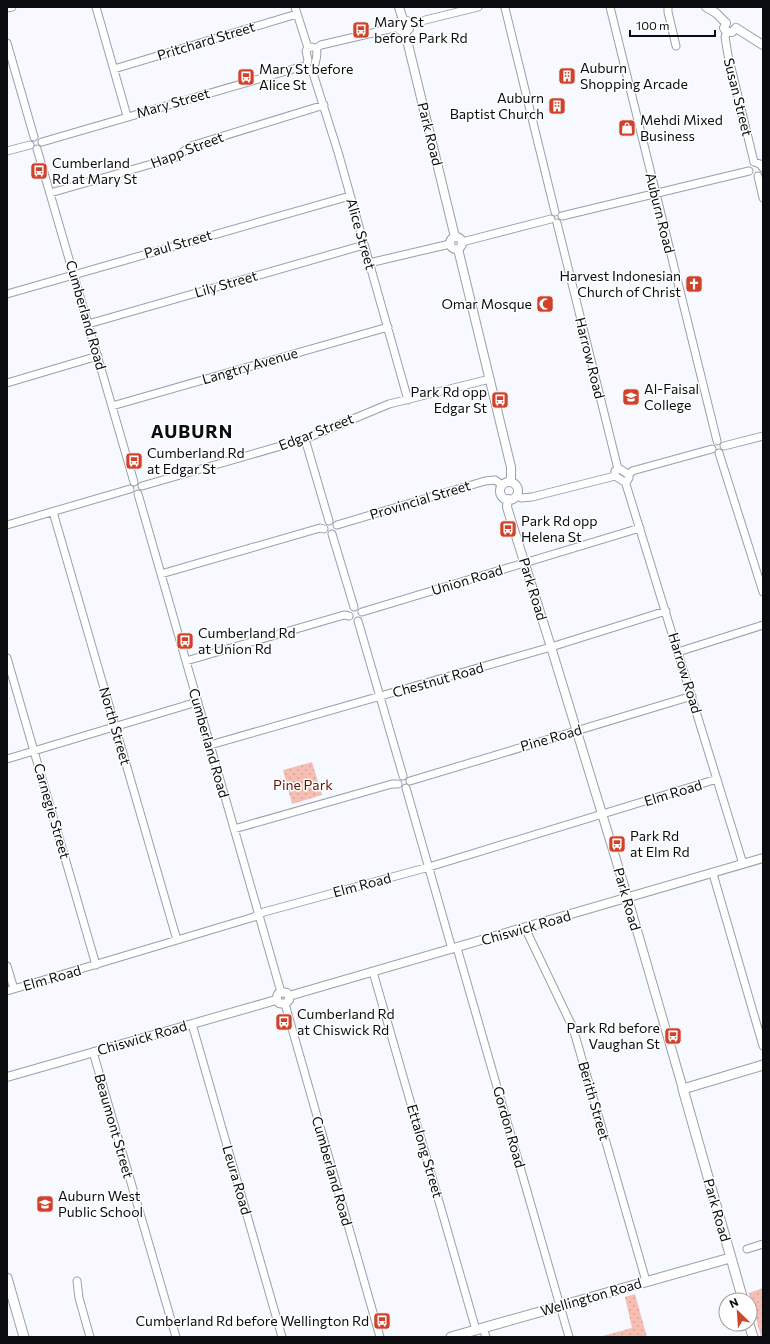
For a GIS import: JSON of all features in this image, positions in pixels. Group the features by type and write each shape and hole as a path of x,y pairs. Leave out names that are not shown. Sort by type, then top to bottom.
{"main road":[{"path":"683,1089 763,1065"},
{"name":"Park Road","path":"683,1089 741,1292"},
{"name":"Wellington Road","path":"451,1337 730,1258"},
{"path":"7,1278 11,1305 24,1337"}],"street":[{"path":"7,8 12,7"},
{"path":"96,7 127,116"},
{"name":"Park Road","path":"399,7 406,25 456,243 511,467 512,482"},
{"path":"308,48 316,48 321,45 398,27 400,30 406,25 478,7"},
{"path":"501,7 505,7 555,212"},
{"name":"Auburn Road","path":"610,7 717,441"},
{"path":"668,7 676,46"},
{"path":"706,7 726,22"},
{"path":"296,10 308,48 306,52 309,68 314,68 318,53 316,48"},
{"name":"Pritchard Street","path":"114,69 296,10"},
{"path":"726,22 732,21 736,28 763,45"},
{"path":"726,22 724,28 727,32 732,32 736,28"},
{"name":"Susan Street","path":"727,32 725,36 728,55 754,162"},
{"path":"7,43 34,137"},
{"name":"Mary Street","path":"42,142 127,116 300,67 309,68"},
{"name":"Alice Street","path":"309,68 324,106 408,400"},
{"name":"Happ Street","path":"50,193 176,157 191,146 324,106"},
{"path":"30,145 34,149 40,147 42,142 40,138 34,137"},
{"path":"30,145 31,139 34,137"},
{"path":"7,151 30,145"},
{"name":"Cumberland Road","path":"37,149 134,482"},
{"path":"749,171 754,162 760,164 763,168 762,172 758,176"},
{"path":"562,216 749,171"},
{"path":"749,171 758,176"},
{"path":"758,176 763,198"},
{"name":"Paul Street","path":"7,294 350,196"},
{"path":"555,212 558,212 562,216"},
{"path":"551,219 552,214 555,212"},
{"path":"551,219 552,222 557,223 562,220 562,216"},
{"path":"369,263 551,219"},
{"name":"Harrow Road","path":"557,223 616,473"},
{"name":"Lily Street","path":"88,324 364,245"},
{"name":"Langtry Avenue","path":"112,406 388,327"},
{"path":"7,383 98,356"},
{"name":"Edgar Street","path":"142,486 306,439 389,404 490,379"},
{"path":"724,446 763,436"},
{"path":"306,439 329,521"},
{"path":"712,449 712,445 717,441 722,443 724,446"},
{"path":"720,453 724,450 724,446"},
{"path":"712,449 716,453 720,453"},
{"path":"627,478 632,471 712,449"},
{"path":"720,453 763,592"},
{"path":"517,495 521,498 532,497 616,473 627,472 627,478"},
{"name":"Harrow Road","path":"627,478 640,528 743,864"},
{"name":"Provincial Street","path":"337,526 485,481 495,480 502,485"},
{"path":"7,525 130,489 134,482 138,482 142,486 142,491 138,494 132,493 130,489"},
{"path":"506,482 512,482 518,487 517,495 514,498 508,499 503,497 501,494 502,485 506,482"},
{"name":"Cumberland Road","path":"138,494 281,992"},
{"name":"Park Road","path":"508,499 510,517 602,814 683,1089"},
{"name":"North Street","path":"53,512 177,940"},
{"path":"324,529 324,525 329,521 335,522 337,530 332,534"},
{"path":"161,574 320,528 324,529 328,534 332,534"},
{"name":"Union Road","path":"362,612 640,528"},
{"path":"332,534 354,607 358,608 362,612 361,618 358,621"},
{"path":"349,616 350,610 354,607"},
{"name":"Chestnut Road","path":"210,745 551,647 666,611"},
{"path":"186,661 344,615 349,616 352,620 358,621"},
{"path":"358,621 403,776"},
{"path":"678,652 763,625"},
{"name":"Carnegie Street","path":"7,658 96,965"},
{"name":"Pine Road","path":"410,781 692,696"},
{"path":"7,759 197,702"},
{"path":"234,829 392,784 398,784 401,788 406,788 410,784 410,781 408,777 403,776"},
{"path":"398,784 399,779 403,776"},
{"name":"Elm Road","path":"10,990 96,965 264,912 429,867 717,779"},
{"name":"Gordon Road","path":"406,788 455,948 569,1337"},
{"name":"Chiswick Road","path":"289,996 713,874 763,858"},
{"path":"713,874 763,1046"},
{"name":"Berith Street","path":"525,928 573,1028 646,1281"},
{"path":"7,966 10,990"},
{"name":"Ettalong Street","path":"373,972 480,1329 486,1337"},
{"path":"281,992 285,992 289,996 288,1002 285,1004 279,1003 276,1000 278,994 281,992"},
{"name":"Chiswick Road","path":"7,1077 276,1000"},
{"name":"Cumberland Road","path":"285,1004 380,1337"},
{"name":"Leura Road","path":"192,1024 282,1337"},
{"name":"Beaumont Street","path":"93,1052 176,1337"},
{"path":"747,1249 763,1244"},
{"path":"77,1281 79,1298 90,1337"}],"green space":[{"name":"Pine Park","path":"312,762 322,795 292,804 283,770"},
{"path":"763,1288 763,1337 761,1337 758,1326 758,1292 752,1292"},
{"path":"635,1294 647,1337 599,1337 632,1328 625,1297"}],"place":[{"name":"Mary St before Park Rd","path":"361,30"},
{"name":"Auburn Shopping Arcade","path":"567,76"},
{"name":"Mary St before Alice St","path":"246,77"},
{"name":"Auburn Baptist Church","path":"557,106"},
{"name":"Mehdi Mixed Business","path":"627,128"},
{"name":"Cumberland Rd at Mary St","path":"39,171"},
{"name":"Harvest Indonesian Church of Christ","path":"694,284"},
{"name":"Omar Mosque","path":"545,304"},
{"name":"Al-Faisal College","path":"631,397"},
{"name":"Park Rd opp Edgar St","path":"500,400"},
{"name":"Cumberland Rd at Edgar St","path":"134,461"},
{"name":"Park Rd opp Helena St","path":"508,529"},
{"name":"Cumberland Rd at Union Rd","path":"185,641"},
{"name":"Park Rd at Elm Rd","path":"617,844"},
{"name":"Cumberland Rd at Chiswick Rd","path":"284,1022"},
{"name":"Park Rd before Vaughan St","path":"673,1036"},
{"name":"Auburn West Public School","path":"45,1204"},
{"name":"Cumberland Rd before Wellington Rd","path":"382,1321"}],"district":[{"name":"AUBURN","path":"192,432"}]}
